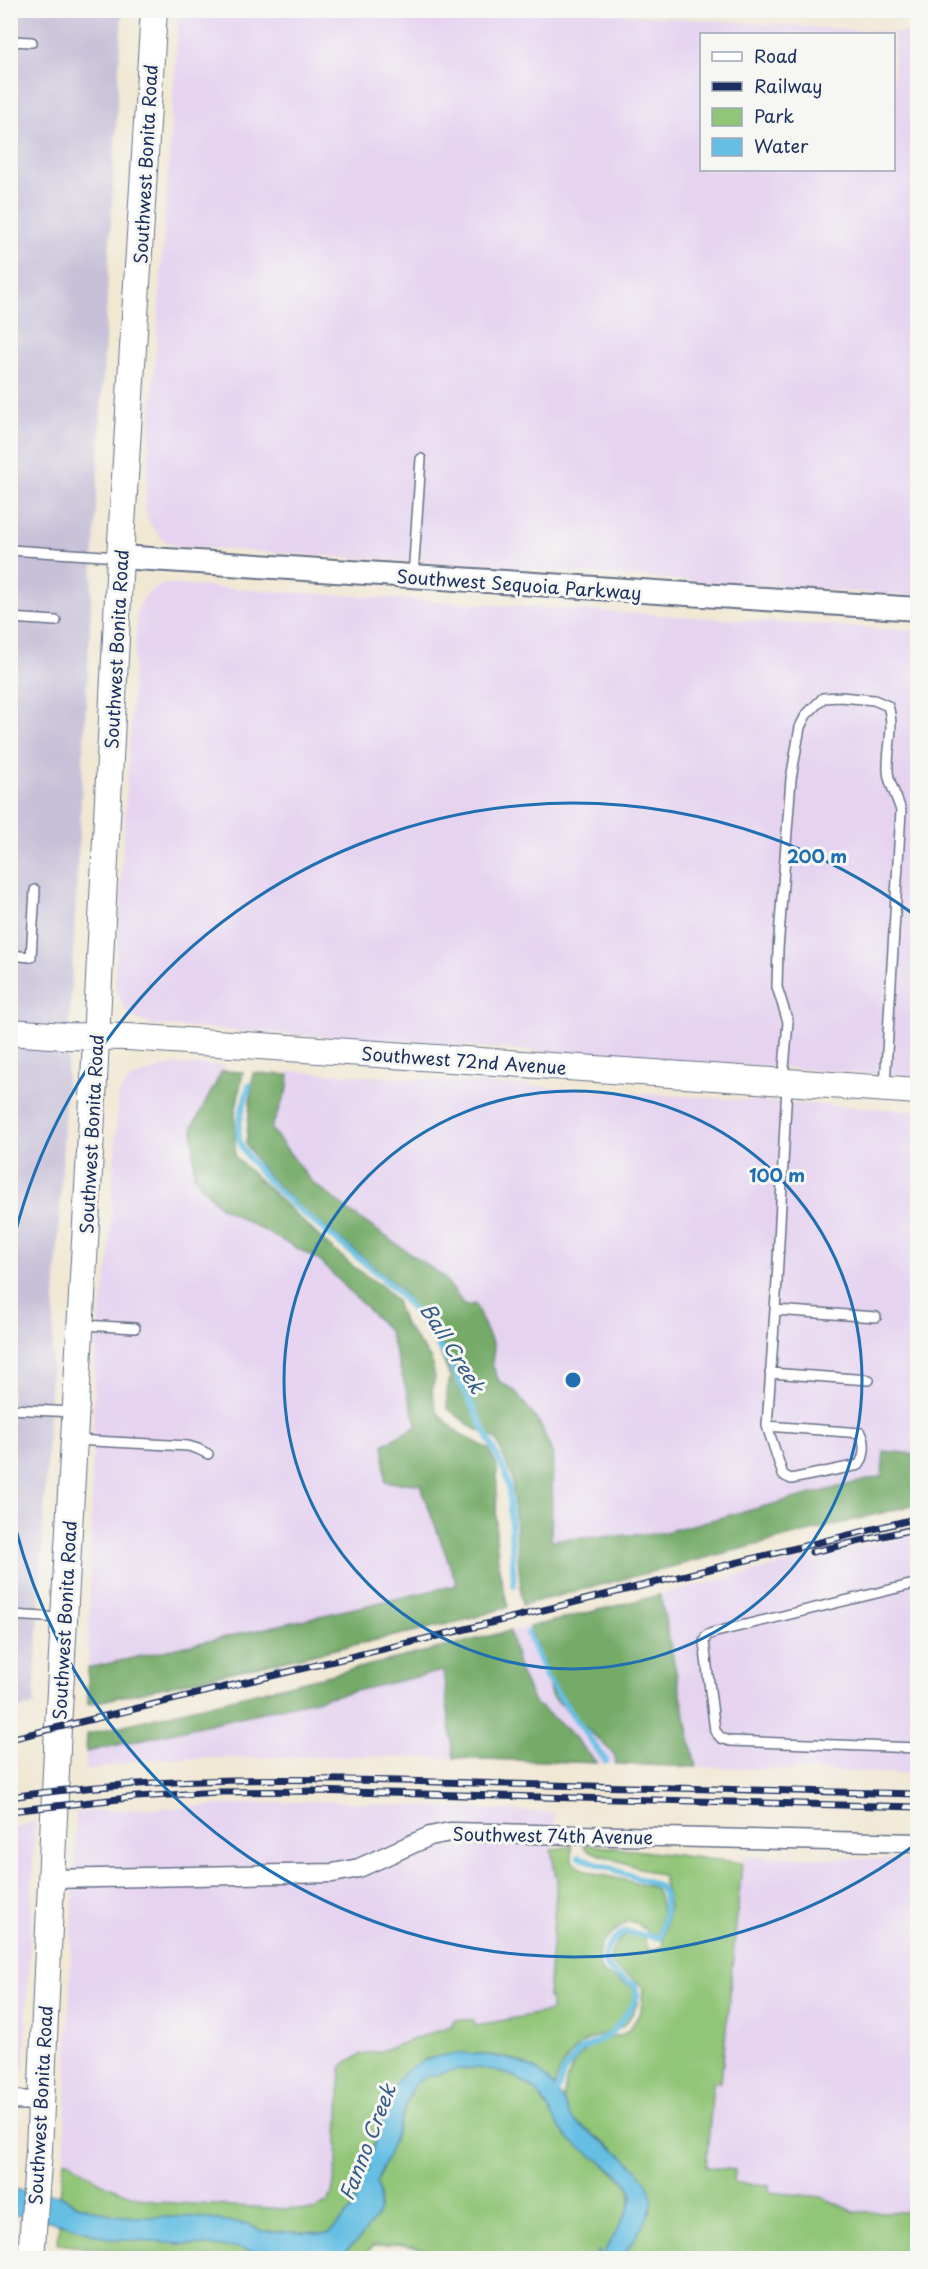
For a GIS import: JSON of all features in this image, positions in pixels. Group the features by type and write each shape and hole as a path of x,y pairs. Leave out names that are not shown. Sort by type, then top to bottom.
{"main road":[{"name":"Southwest Bonita Road","path":"32,2251 120,557 154,10"},
{"name":"Southwest 72nd Avenue","path":"10,1032 151,1038 918,1091"}],"street":[{"name":"Southwest Sequoia Parkway","path":"120,557 918,609"},
{"name":"Southwest 74th Avenue","path":"51,1879 333,1873 359,1868 430,1836 450,1832 918,1843"},
{"path":"10,2100 40,2101"}],"lane":[{"path":"10,41 32,42"},
{"path":"413,576 421,459"},
{"path":"10,550 120,557"},
{"path":"10,618 56,621"},
{"path":"766,1425 861,1433 864,1439 863,1458 859,1465 791,1479 783,1474 766,1425 775,1310 788,1022 777,987 791,779 800,727 806,715 824,698 874,700 888,706 892,718 887,774 902,811 885,1089"},
{"path":"10,955 31,957 35,890"},
{"path":"775,1310 876,1317"},
{"path":"81,1325 135,1328"},
{"path":"770,1372 869,1380"},
{"path":"10,1409 76,1412"},
{"path":"75,1440 188,1446 208,1454"},
{"path":"918,1583 712,1633 706,1636 704,1642 715,1731 721,1738 730,1741 918,1749"},
{"path":"10,1615 64,1618"}],"shaded area":[{"path":"600,10 600,13 917,34 917,596 176,546 162,539 150,524 145,509 179,11"},
{"path":"11,11 122,11 34,1705 11,1711"},
{"path":"162,584 917,631 917,1077 153,1025 136,1019 123,1007 115,984 137,612 145,595"},
{"path":"171,1065 225,1065 193,1126 220,1207 319,1260 389,1331 417,1427 385,1481 420,1484 457,1585 88,1668 95,1348 109,1260 118,1096 130,1079"},
{"path":"289,1071 917,1111 917,1454 885,1451 883,1476 661,1533 551,1540 553,1455 540,1424 515,1391 499,1381 492,1364 494,1347 443,1276 349,1211 311,1181 271,1129 288,1088"},
{"path":"917,1532 917,1774 368,1756 145,1759 85,1771 87,1734"},
{"path":"318,1801 555,1813 551,1850 557,1880 548,1997 552,1998 551,2011 474,2026 455,2020 451,2026 417,2039 381,2051 362,2054 341,2069 337,2163 332,2194 328,2202 314,2210 158,2202 109,2188 64,2161 76,1812"},
{"path":"35,1822 24,2068 14,2078 11,2078 11,1828"},
{"path":"743,1856 917,1860 918,2140 915,2184 917,2184 917,2203 913,2203 906,2212 854,2212 822,2197 769,2192 769,2185 734,2183 706,2167 713,2081 721,2082"}],"green space":[{"path":"222,1071 243,1072 235,1114 235,1157 328,1245 383,1287 396,1301 403,1322 431,1359 435,1377 432,1392 437,1412 457,1432 489,1449 497,1467 496,1534 499,1569 508,1607 466,1620 88,1704 88,1668 457,1585 420,1484 385,1482 384,1444 417,1426 389,1331 319,1260 220,1207 194,1177 193,1126"},
{"path":"253,1073 289,1075 288,1088 271,1129 311,1181 349,1211 443,1276 465,1306 475,1304 494,1347 492,1364 499,1381 515,1391 540,1424 553,1455 551,1540 661,1533 882,1476 884,1451 917,1454 917,1504 522,1605 512,1477 496,1439 472,1427 447,1408 450,1377 432,1333 399,1288 303,1211 262,1169 246,1144"},
{"path":"660,1595 696,1767 616,1764 614,1754 551,1695 543,1662 529,1627"},
{"path":"510,1631 519,1669 534,1702 568,1730 597,1763 454,1758 443,1671 86,1752 87,1734"},
{"path":"583,1844 742,1863 721,2082 713,2082 706,2167 735,2170 734,2183 769,2185 769,2192 822,2197 854,2212 906,2212 913,2203 917,2203 917,2258 622,2258 651,2211 613,2148 570,2118 563,2100 566,2082 574,2062 587,2049 605,2039 620,2036 630,2029 641,2011 643,1988 638,1982 613,1966 610,1961 611,1954 621,1939 636,1932 640,1932 648,1949 654,1950 662,1946 669,1906 663,1876 587,1850"},
{"path":"572,1846 572,1861 586,1871 656,1888 662,1917 657,1934 651,1935 637,1923 628,1921 603,1943 598,1956 602,1973 633,1987 638,2002 633,2013 622,2026 585,2042 569,2056 554,2087 539,2073 510,2059 468,2054 425,2059 372,2149 368,2172 358,2178 353,2192 355,2206 330,2233 262,2231 249,2224 193,2217 113,2215 77,2205 60,2195 64,2161 69,2161 111,2187 133,2196 158,2202 314,2210 328,2202 332,2194 337,2163 341,2069 346,2062 362,2054 381,2051 451,2026 454,2020 474,2020 475,2026 551,2011 551,1998 548,1998 557,1880 551,1850"},
{"path":"474,2067 493,2069 523,2082 538,2094 570,2140 591,2153 630,2187 630,2203 605,2251 605,2257 603,2258 598,2252 594,2258 435,2258 436,2251 398,2244 374,2246 360,2258 321,2258 342,2255 378,2215 380,2194 376,2182 413,2086 433,2074"},
{"path":"59,2223 111,2239 239,2248 279,2258 176,2258 58,2244"}],"water":[{"path":"463,2053 508,2059 538,2072 557,2091 572,2119 619,2153 641,2174 648,2185 652,2204 646,2219 622,2258 603,2258 629,2207 632,2194 630,2187 615,2172 565,2135 543,2100 528,2085 504,2073 478,2068 433,2075 421,2079 413,2086 376,2182 380,2194 378,2215 359,2239 341,2255 321,2258 279,2258 239,2248 111,2239 59,2223 11,2214 11,2189 60,2195 77,2205 113,2215 193,2217 249,2224 262,2231 330,2233 355,2206 356,2184 363,2173 368,2171 369,2159 395,2085 404,2073 418,2063"},
{"path":"598,2251 603,2258 594,2258"}],"waterway":[{"name":"Ball Creek","path":"249,1085 239,1125 240,1140 248,1157 284,1196 388,1283 407,1303 440,1348 468,1397 505,1472 509,1489 514,1585"},
{"name":"Ball Creek","path":"528,1633 547,1679 606,1761"},
{"name":"Ball Creek","path":"554,2099 564,2071 578,2052 612,2033 637,1996 635,1985 616,1975 606,1965 607,1949 625,1932 660,1938 665,1912 665,1899 660,1886 579,1857"}],"railway":[{"path":"10,1739 918,1518"},
{"path":"812,1552 918,1528"},
{"path":"10,1797 134,1784 258,1780 918,1794"},
{"path":"10,1811 137,1797 218,1792 312,1791 918,1807"}],"water label":[{"name":"Fanno Creek","path":"367,2142"}]}
